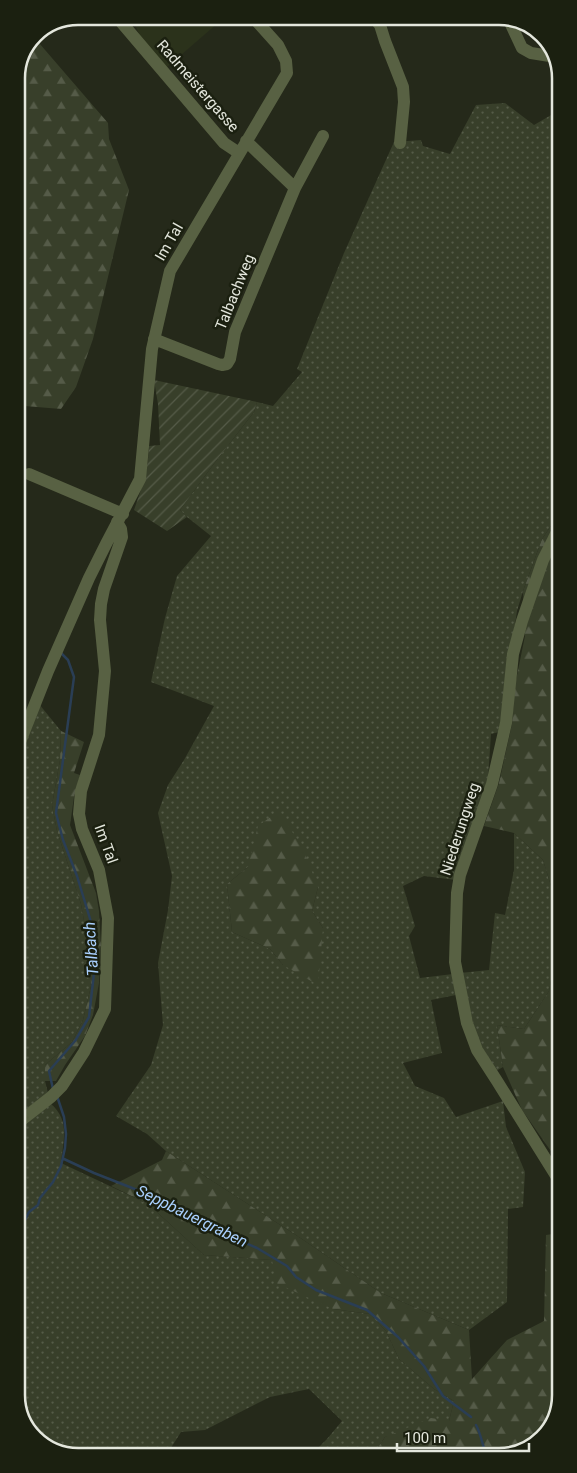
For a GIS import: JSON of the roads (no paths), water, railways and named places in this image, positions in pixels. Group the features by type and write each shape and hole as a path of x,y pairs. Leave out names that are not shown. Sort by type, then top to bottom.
{"street":[{"name":"Radmeistergasse","path":"124,25 224,143 239,153"},
{"name":"Im Tal","path":"25,729 48,671 90,578 140,479 154,339 170,271 287,74 286,61 278,45 260,25"},
{"path":"380,25 403,87 404,102 400,143"},
{"path":"512,27 522,48 531,53 547,55"},
{"name":"Talbachweg","path":"154,339 218,364 227,364 230,359 235,332 295,188 323,136"},
{"path":"246,141 295,188"},
{"path":"29,474 120,518"},
{"name":"Im Tal","path":"25,1117 62,1086 84,1052 105,1009 108,918 99,870 82,829 79,814 81,792 99,735 104,671 100,620 101,604 104,589 122,537 120,518"},
{"name":"Niederungweg","path":"552,542 543,560 522,621 513,654 506,723 492,784 460,875 457,893 455,962 467,1023 477,1050 552,1169"}],"waterway":[{"name":"Talbach","path":"53,1089 49,1071 75,1041 89,1017 95,964 91,922 77,876 63,840 56,813 74,677 68,660 61,653"},
{"name":"Talbach","path":"25,1220 29,1212 38,1205 40,1198 53,1182 61,1166 66,1134 64,1117 57,1096"},
{"name":"Seppbauergraben","path":"64,1159 94,1173 178,1206 187,1217 257,1248 287,1266 296,1277 316,1290 367,1310 398,1337 424,1366 443,1396 471,1417"},
{"name":"Seppbauergraben","path":"476,1425 484,1448"}]}
